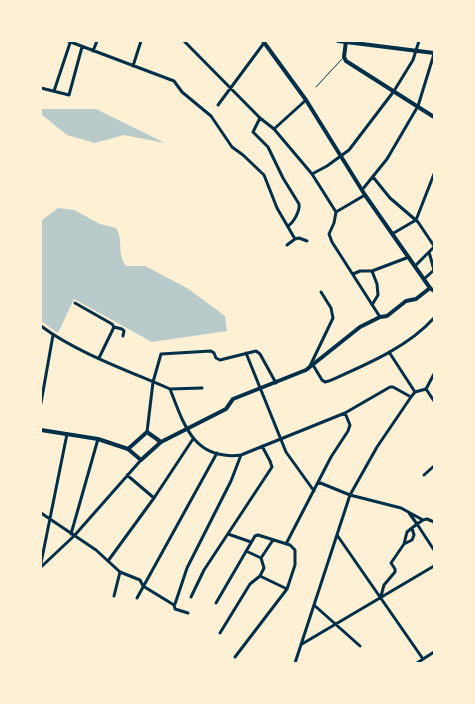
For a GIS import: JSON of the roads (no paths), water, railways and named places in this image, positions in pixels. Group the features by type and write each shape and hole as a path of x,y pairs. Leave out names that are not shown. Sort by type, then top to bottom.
{"street":[{"path":"93,51 97,41"},
{"path":"133,66 141,41"},
{"path":"184,41 260,118 274,129 312,174 336,212 334,223 330,230 330,238 380,317"},
{"path":"336,212 364,192 400,138 418,106 434,54 417,50 338,41"},
{"path":"312,174 349,150 394,91 413,60 419,41"},
{"path":"54,92 69,42 174,81 182,92 211,116 232,147 264,175 277,208 295,239"},
{"path":"41,567 126,475 161,442 226,409 233,400 312,366 360,327 380,317 387,316 406,301 416,299 432,289 364,192 306,100 263,42 218,104"},
{"path":"346,42 344,57 346,61 434,118"},
{"path":"41,88 69,95 82,47"},
{"path":"274,129 306,100"},
{"path":"260,118 253,132 268,147 283,178 299,204 300,208 294,222 288,226"},
{"path":"392,234 416,220 434,174"},
{"path":"373,177 390,198 416,220 434,247 415,266"},
{"path":"287,245 299,238 307,241"},
{"path":"424,279 434,270 429,252"},
{"path":"353,274 360,270 372,271 409,257"},
{"path":"371,305 378,295 377,284 372,271"},
{"path":"312,366 333,318 331,308 321,292"},
{"path":"75,303 112,324 114,327 122,329 124,331 123,336"},
{"path":"312,366 325,382 389,352 422,332 434,318"},
{"path":"41,326 53,335 99,358 170,389 202,388"},
{"path":"99,358 114,327"},
{"path":"41,404 53,335"},
{"path":"128,449 148,432 153,382 161,354 211,351 220,360 256,351 260,354 276,383"},
{"path":"389,352 415,392"},
{"path":"246,353 286,452 314,491"},
{"path":"295,663 350,496 377,446 415,392 426,389 434,374"},
{"path":"170,389 193,439 216,453 225,456 241,454 346,413 390,387 412,397"},
{"path":"426,389 434,401"},
{"path":"286,544 318,482 348,431 350,425 346,413"},
{"path":"41,430 98,439 128,449 141,460"},
{"path":"148,432 161,442"},
{"path":"41,563 67,434"},
{"path":"72,535 98,439"},
{"path":"108,561 154,498 193,439"},
{"path":"190,597 204,570 272,467 262,446"},
{"path":"138,598 216,453"},
{"path":"188,613 175,609 174,604 187,568 231,481 241,454"},
{"path":"424,475 434,466"},
{"path":"126,475 154,498"},
{"path":"318,482 350,496 401,508 423,520"},
{"path":"408,511 434,550"},
{"path":"41,513 96,550 120,572 140,580 143,586 174,604"},
{"path":"381,597 384,585 395,572 391,563 404,544 407,532 423,520 427,519 434,522"},
{"path":"404,544 412,540 414,535 412,528"},
{"path":"228,534 251,542"},
{"path":"216,602 257,535 293,547 296,552 287,589 235,657"},
{"path":"337,535 424,658"},
{"path":"261,558 273,540"},
{"path":"220,633 250,584 260,576 264,568 261,558 246,551"},
{"path":"302,644 434,566"},
{"path":"114,596 120,572"},
{"path":"260,576 287,589"},
{"path":"313,604 360,646"},
{"path":"417,663 434,652"}],"lane":[{"path":"316,87 344,57"}]}
